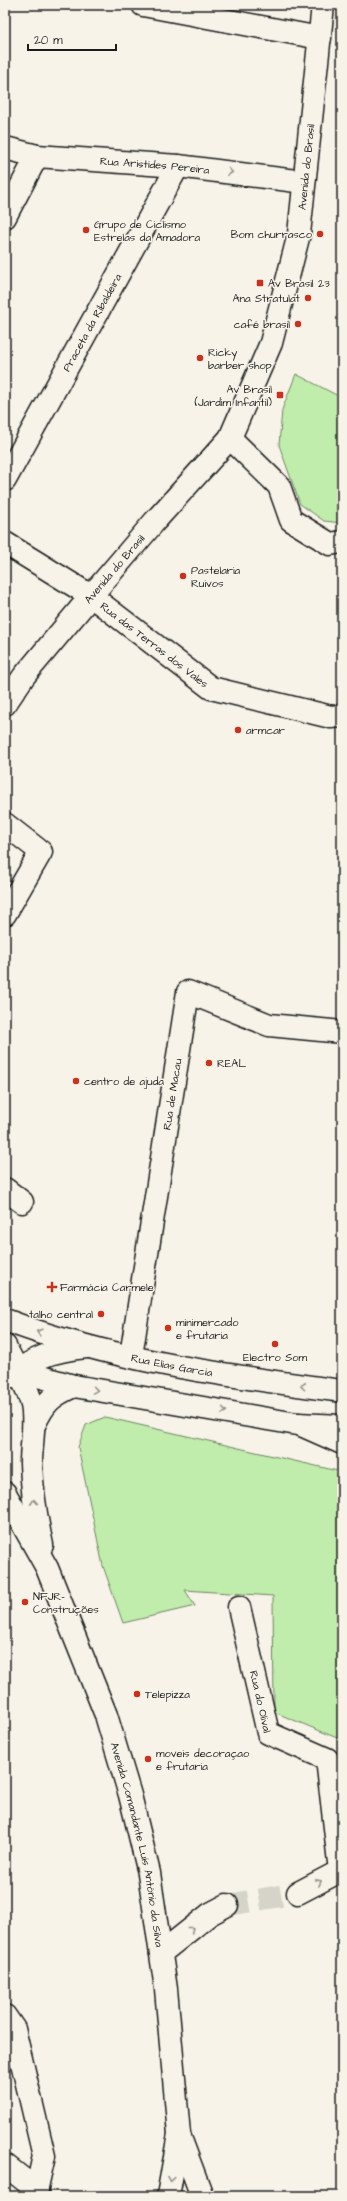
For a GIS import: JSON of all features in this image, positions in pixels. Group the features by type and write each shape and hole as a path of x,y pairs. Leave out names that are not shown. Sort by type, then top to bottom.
{"street":[{"path":"143,5 320,38"},
{"name":"Avenida do Brasil","path":"5,704 24,676 91,596 155,521 230,438 271,343 299,234 323,5"},
{"name":"Rua Aristides Pereira","path":"5,148 37,156 178,166 304,182"},
{"path":"5,217 37,156"},
{"name":"Praceta da Ribaldeira","path":"5,480 178,166"},
{"path":"230,438 279,486 291,520 330,544 342,542"},
{"name":"Rua das Terras dos Vales","path":"5,543 91,596 211,688 331,717 342,716"},
{"path":"5,824 41,852 5,914"},
{"name":"Rua de Macau","path":"131,1356 188,992 269,1025 342,1032"},
{"path":"5,1189 22,1202"},
{"name":"Rua Elias Garcia","path":"5,1320 86,1347 244,1378 342,1391"},
{"path":"5,1346 9,1373 32,1405 34,1425 31,1462 35,1511 48,1568"},
{"path":"9,1373 38,1357 60,1350 86,1347"},
{"path":"9,1373 74,1386 298,1424 342,1426"},
{"path":"34,1425 46,1403 55,1394 74,1386"},
{"path":"298,1424 342,1443"},
{"path":"5,1493 48,1568"},
{"name":"Avenida Comandante Luís António da Silva","path":"48,1568 103,1708 127,1782 148,1874 161,1954 179,2134 202,2196"},
{"name":"Rua do Olival","path":"239,1607 268,1733 327,1759 341,1871"},
{"path":"298,1893 341,1871"},
{"path":"161,1954 210,1914 227,1905"},
{"path":"5,2165 36,2193 44,2156 8,2029"},
{"name":"Avenida Comandante Luís António da Silva","path":"168,2196 179,2134"}],"green space":[{"path":"296,374 342,398 342,523 324,521 300,504 279,445 282,410"},
{"path":"105,1417 342,1472 342,1740 274,1712 273,1596 185,1590 195,1606 123,1623 103,1566 78,1447 86,1425"}],"tunnel":[{"path":"227,1905 298,1893"}],"place":[{"name":"Grupo de Ciclismo Estrelas da Amadora","path":"86,230"},
{"name":"Bom churrasco","path":"320,234"},
{"name":"Av Brasil 23","path":"260,283"},
{"name":"Ana Stratulat","path":"308,298"},
{"name":"café brasil","path":"298,324"},
{"name":"Ricky barber shop","path":"200,358"},
{"name":"Av Brasil (Jardim Infantil)","path":"280,395"},
{"name":"Pastelaria Ruivos","path":"183,576"},
{"name":"armcar","path":"238,730"},
{"name":"REAL","path":"209,1063"},
{"name":"centro de ajuda","path":"76,1081"},
{"name":"Farmácia Carmele","path":"52,1287"},
{"name":"talho central","path":"101,1314"},
{"name":"minimercado e frutaria","path":"168,1328"},
{"name":"Electro Som","path":"275,1344"},
{"name":"NFJR- Construções","path":"25,1602"},
{"name":"Telepizza","path":"137,1694"},
{"name":"moveis decoraçao e frutaria","path":"148,1759"}]}
